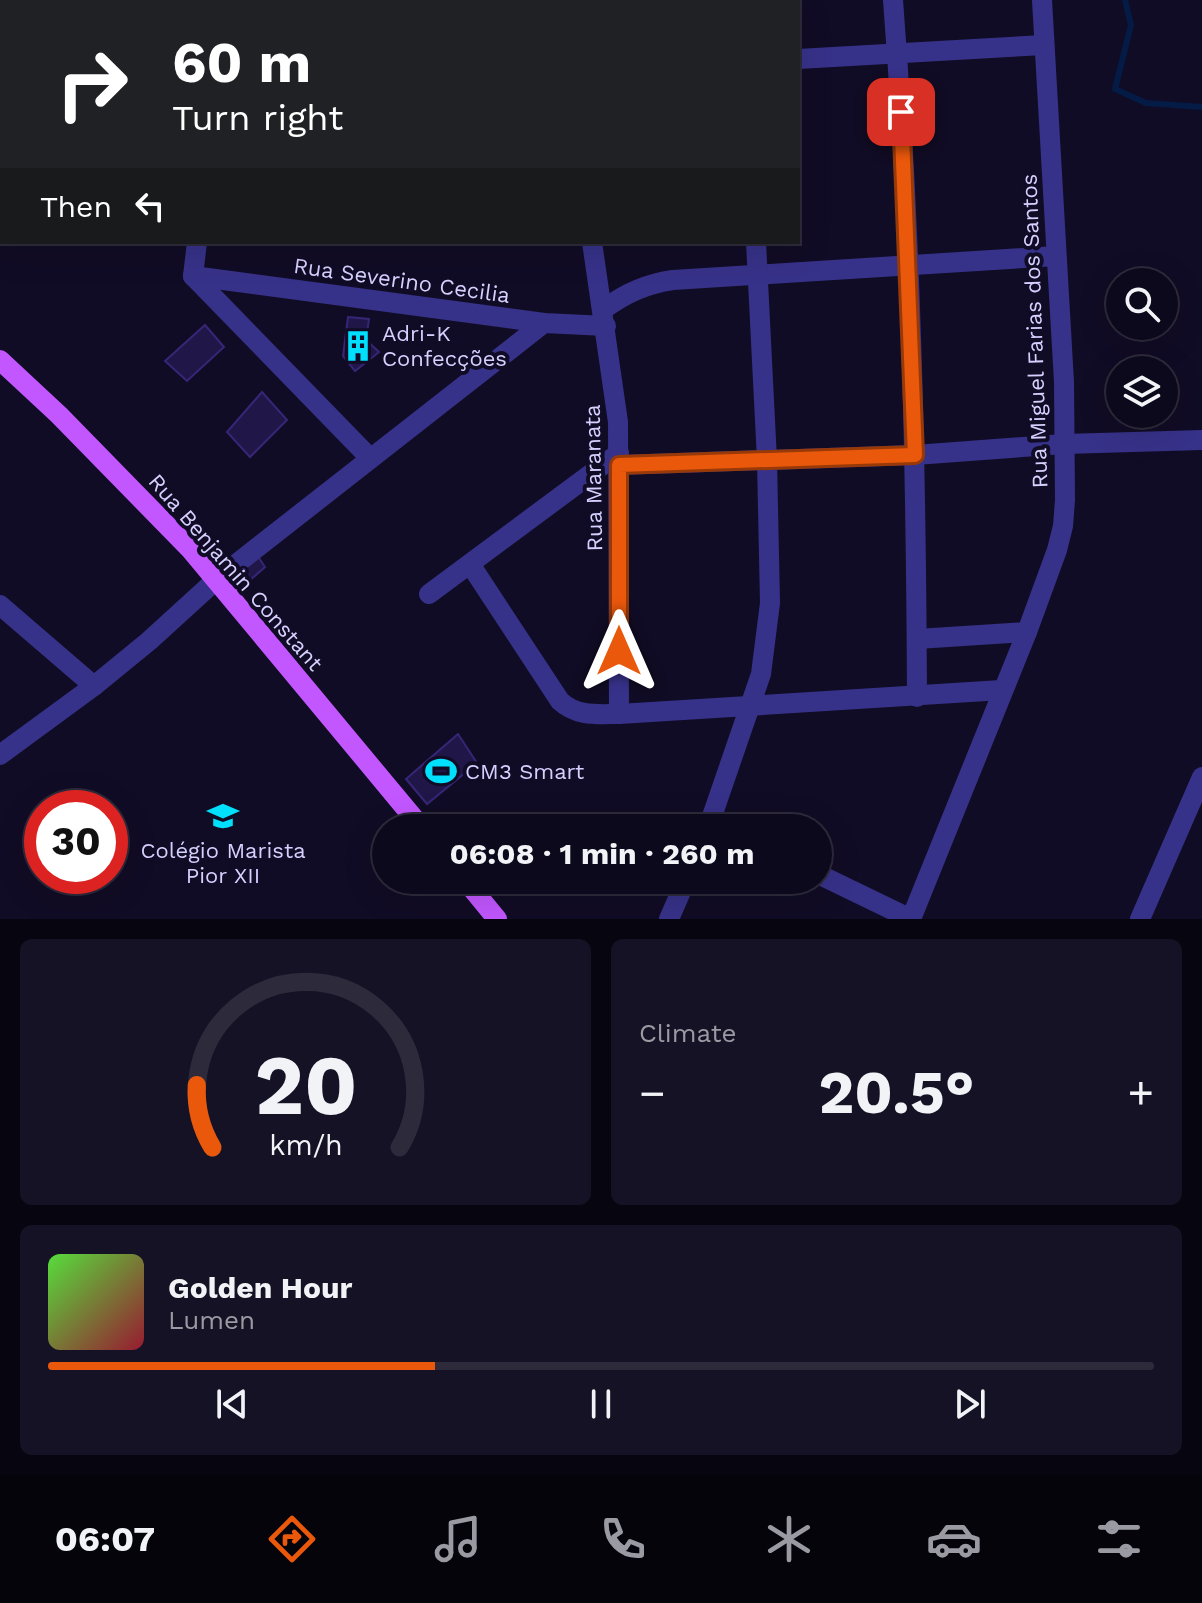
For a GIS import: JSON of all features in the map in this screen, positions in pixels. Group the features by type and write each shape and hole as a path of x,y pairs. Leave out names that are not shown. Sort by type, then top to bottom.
{"main road":[{"name":"Rua Benjamin Constant","path":"0,360 59,415 217,579 410,814"},
{"path":"476,894 497,919"}],"street":[{"path":"893,0 905,172 915,455 917,697"},
{"name":"Rua Miguel Farias dos Santos","path":"911,919 1027,632 1063,526 1064,382 1042,0"},
{"path":"800,59 1044,45"},
{"path":"197,244 193,276 370,458"},
{"name":"Rua Maranata","path":"592,244 616,397 619,459 619,714"},
{"path":"718,814 752,707 767,643 770,603 767,460 756,244"},
{"path":"605,318 620,298 650,284 758,274 1056,256"},
{"name":"Rua Severino Cecilia","path":"193,276 544,323 605,318"},
{"path":"0,755 94,686 217,579 544,323"},
{"path":"429,594 619,459 767,460 1202,440"},
{"path":"470,564 560,701 579,713 752,707 1002,690"},
{"path":"0,605 94,686"},
{"path":"917,639 1027,632"},
{"path":"1140,919 1202,777"},
{"path":"832,881 911,919"},
{"path":"669,919 680,894"}],"building":[{"name":"Adri-K Confecções","path":"348,317 369,319 366,340 379,352 355,371 343,356"},
{"path":"205,325 224,347 187,381 165,361"},
{"path":"262,392 287,420 250,457 227,432"},
{"path":"257,555 265,567 242,587 231,575"},
{"name":"CM3 Smart","path":"458,734 477,763 427,804 406,779"}],"waterway":[{"path":"1125,0 1131,25 1115,89 1146,103 1202,107"}],"place":[{"name":"Adri-K Confecções","path":"358,346"},
{"name":"CM3 Smart","path":"441,771"},
{"name":"Colégio Marista Pior XII","path":"223,816"}],"route":[{"path":"619,651 619,465 915,455 901,112"}]}
